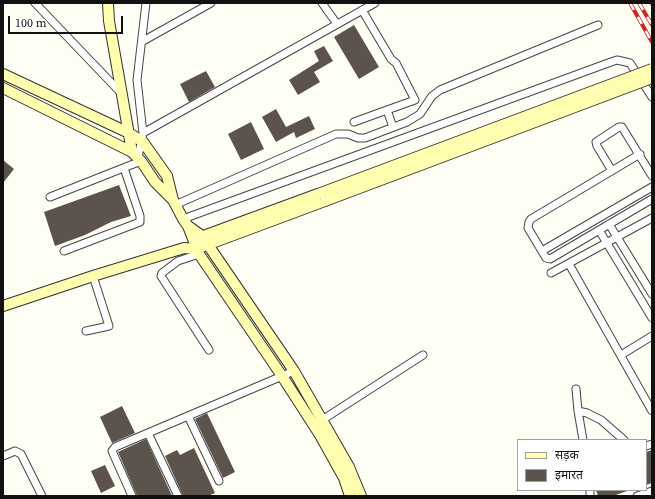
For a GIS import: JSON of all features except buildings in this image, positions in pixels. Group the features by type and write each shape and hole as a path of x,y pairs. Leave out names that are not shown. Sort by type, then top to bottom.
{"street":[{"path":"35,3 123,95"},
{"path":"108,3 109,21 129,133 137,157 155,182 174,202 186,223 196,248 313,425 344,478 350,496"},
{"path":"50,197 124,168 137,157 143,138 137,80 143,41 146,3"},
{"path":"143,41 211,3"},
{"path":"322,3 337,24"},
{"path":"143,138 374,3"},
{"path":"354,122 415,100 396,63 391,59 362,10"},
{"path":"174,202 336,134 348,134 358,138 365,138 390,128 420,114 432,96 440,90 598,25"},
{"path":"186,223 556,80 617,60 630,63 652,97"},
{"path":"321,198 652,69"},
{"path":"3,74 129,133 143,138 167,176 174,202"},
{"path":"3,306 93,276 186,252 196,248 205,241 652,78"},
{"path":"3,88 137,157"},
{"path":"387,110 393,142"},
{"path":"612,171 596,142 619,127 624,127 652,176"},
{"path":"542,251 649,189 652,199 550,259 546,258 528,228 528,222 640,154"},
{"path":"64,252 140,222 140,216 124,168"},
{"path":"551,273 652,218"},
{"path":"186,223 205,241 294,371 323,419 353,475 361,496"},
{"path":"610,224 652,294"},
{"path":"599,230 652,318"},
{"path":"186,252 178,261 162,273 161,276 209,350"},
{"path":"569,264 652,411"},
{"path":"86,331 110,326 93,276"},
{"path":"620,355 652,336"},
{"path":"313,425 423,355"},
{"path":"132,496 113,448 294,371"},
{"path":"576,389 583,439"},
{"path":"578,411 588,413 601,420 623,439"},
{"path":"188,416 219,481"},
{"path":"148,433 178,496"},
{"path":"3,456 16,451 21,454 42,496"},
{"path":"637,496 652,491"}],"railway":[{"path":"630,3 652,42"},
{"path":"639,3 652,25"}]}
